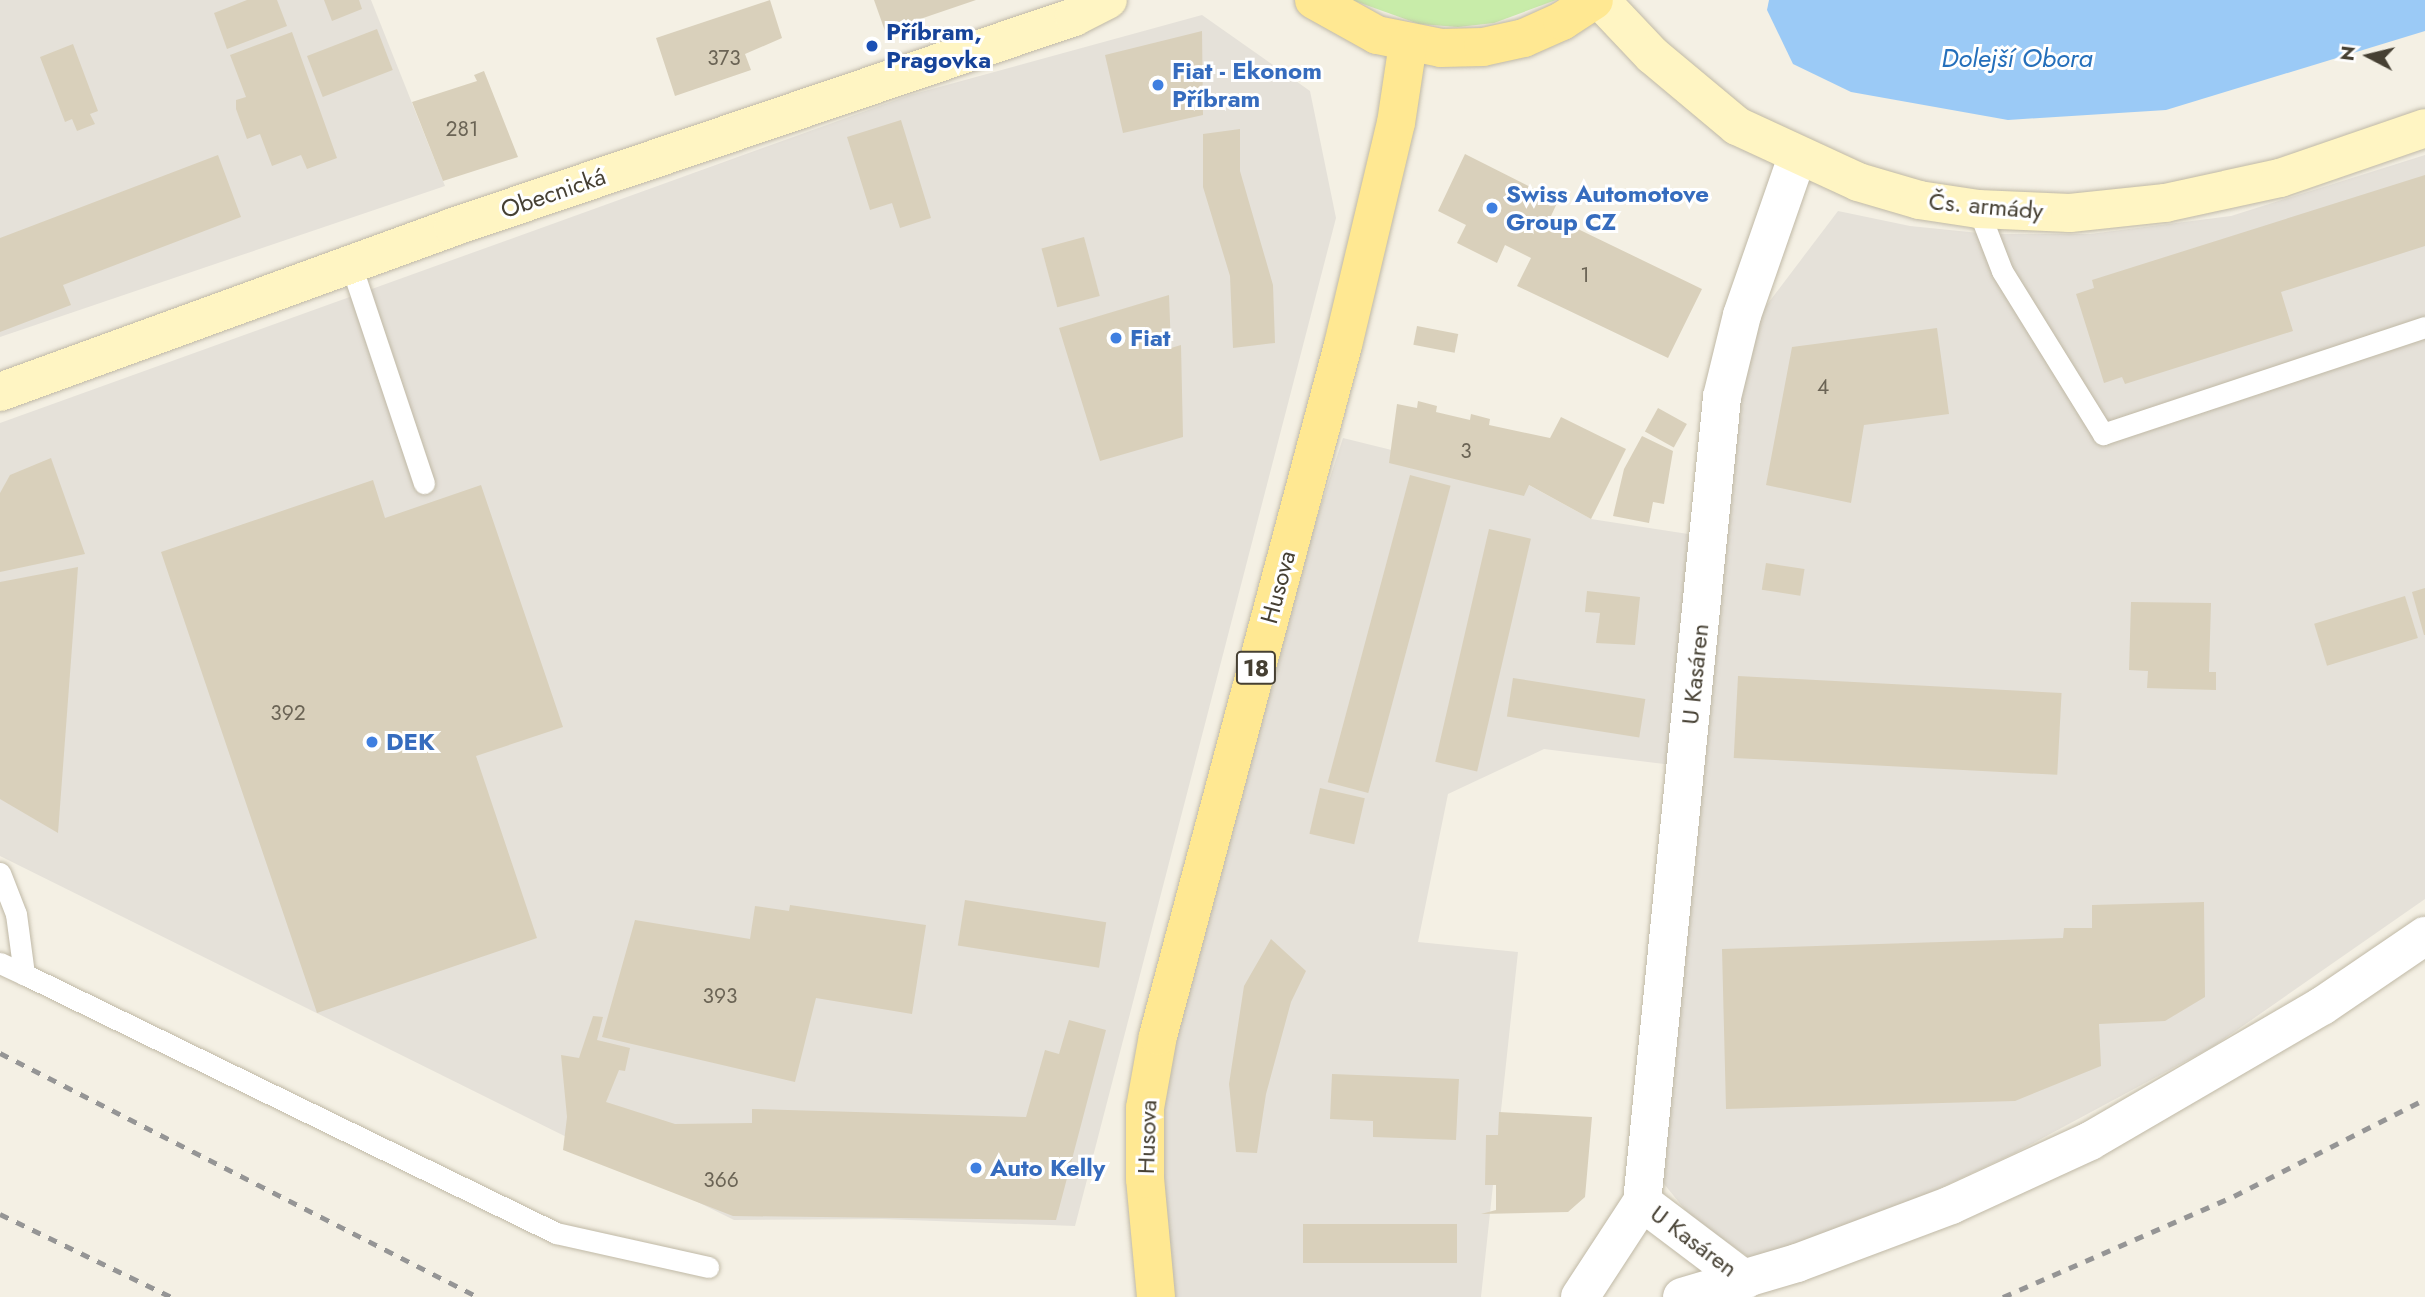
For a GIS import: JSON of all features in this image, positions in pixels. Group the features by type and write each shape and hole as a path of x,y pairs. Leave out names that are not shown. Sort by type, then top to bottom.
{"main road":[{"path":"1314,0 1347,22 1408,44 1483,47 1524,38 1562,21 1594,0"},
{"name":"Husova","path":"1156,1297 1145,1131 1158,1036 1343,345 1396,123 1408,44"}],"street":[{"name":"Obecnická","path":"0,392 351,265 1074,17 1108,0"},
{"name":"Čs. armády","path":"1600,0 1652,55 1737,126 1797,157 1907,196 1978,209 2070,213 2165,203 2280,178 2425,128"},
{"name":"U Kasáren","path":"1580,1297 1642,1202 1722,397 1742,315 1797,157"},
{"path":"1682,1297 1745,1280 1951,1205 2091,1141 2322,1006 2425,936"},
{"name":"U Kasáren","path":"1642,1202 1745,1280"}],"lane":[{"path":"1978,209 2002,271 2103,433 2425,327"},
{"path":"351,265 424,483"},
{"path":"0,873 16,914 24,974"},
{"path":"0,963 556,1233 708,1267"}],"shaded area":[{"path":"0,0 371,0 445,186 0,337"},
{"path":"1202,15 1310,91 1336,218 1075,1226 882,1219 734,1220 0,856 0,423 910,95"},
{"path":"2425,155 2425,899 2214,1046 2015,1153 1884,1214 1753,1260 1691,1217 1651,1168 1744,335 1838,211 1910,226 1989,234 2090,234 2231,216"},
{"path":"1343,438 1525,483 1591,519 1714,538 1688,767 1544,749 1448,794 1418,942 1518,952 1481,1297 1155,1297 1151,1093 1175,955"}],"green space":[{"path":"1352,0 1556,0 1494,23 1458,27 1419,24"}],"water":[{"name":"Dolejší Obora","path":"1769,0 2425,0 2425,31 2166,110 2008,120 1851,92 1793,64 1767,10"}],"building":[{"path":"247,0 277,0 287,26 227,49 214,13"},
{"path":"324,0 359,0 362,9 332,21"},
{"path":"770,0 782,38 745,54 751,70 675,96 656,38"},
{"path":"874,0 976,0 885,31"},
{"path":"377,29 393,70 323,97 307,56"},
{"name":"Fiat - Ekonom Příbram","path":"1202,31 1203,115 1123,133 1105,55"},
{"path":"292,32 337,158 307,169 301,155 272,166 260,134 247,139 236,109 236,100 246,97 230,55"},
{"path":"73,44 98,111 90,114 95,124 77,131 72,119 65,122 40,57"},
{"path":"484,71 518,157 443,181 412,102 477,81 474,75"},
{"path":"901,120 931,218 900,228 892,203 870,210 847,137"},
{"path":"1240,129 1240,171 1273,285 1275,343 1233,348 1230,276 1203,187 1203,134"},
{"path":"1465,154 1558,201 1551,216 1702,289 1668,358 1517,286 1531,258 1505,245 1497,263 1457,243 1466,225 1438,211"},
{"path":"218,155 241,217 63,285 71,305 0,332 0,238"},
{"path":"2425,175 2425,246 2281,292 2293,331 2125,384 2122,377 2104,383 2076,294 2094,288 2092,280"},
{"path":"1084,237 1100,296 1057,307 1041,248"},
{"path":"1169,295 1171,348 1181,345 1183,437 1100,461 1059,328"},
{"path":"1417,326 1458,334 1455,353 1413,345"},
{"path":"1937,328 1949,414 1864,425 1851,503 1766,485 1792,347"},
{"path":"1418,401 1437,406 1436,412 1470,420 1471,414 1490,419 1489,425 1550,438 1561,417 1626,449 1591,519 1529,485 1524,496 1389,463 1397,404 1417,408"},
{"path":"1658,408 1687,424 1674,448 1645,432"},
{"path":"1642,436 1673,451 1664,504 1653,502 1649,523 1613,516 1624,469"},
{"path":"51,458 85,554 0,572 0,493 10,475"},
{"path":"1410,475 1451,486 1368,793 1328,782"},
{"name":"DEK","path":"373,480 385,518 481,485 563,727 476,756 537,938 317,1013 161,552"},
{"path":"1489,529 1531,539 1477,772 1435,762"},
{"path":"1766,563 1805,569 1800,596 1762,590"},
{"path":"78,567 58,833 0,799 0,582"},
{"path":"2425,588 2425,635 2424,635 2412,592"},
{"path":"1587,591 1640,597 1635,645 1596,643 1600,613 1585,612"},
{"path":"2405,596 2418,638 2327,666 2314,624"},
{"path":"2131,602 2211,603 2209,672 2216,672 2216,690 2147,688 2148,671 2129,670"},
{"path":"1738,676 2062,693 2057,775 1734,758"},
{"path":"1513,678 1645,699 1639,737 1507,717"},
{"path":"1320,788 1365,798 1354,844 1309,834"},
{"path":"965,900 1106,922 1099,968 958,945"},
{"path":"2204,902 2205,997 2165,1021 2099,1024 2101,1066 2015,1101 1726,1109 1722,949 2063,938 2064,928 2092,928 2092,905"},
{"path":"790,905 926,925 912,1014 816,998 795,1082 602,1037 635,920 750,939 755,906 789,911"},
{"path":"1271,939 1306,971 1291,1002 1266,1094 1257,1153 1236,1152 1229,1084 1244,986"},
{"path":"593,1016 603,1017 597,1040 630,1048 625,1071 619,1070 606,1102 675,1124 752,1123 752,1109 1026,1117 1045,1050 1059,1054 1069,1020 1106,1030 1056,1220 733,1216 563,1150 567,1117 561,1055 579,1058"},
{"path":"1332,1074 1459,1079 1456,1140 1373,1137 1373,1121 1330,1119"},
{"path":"1499,1112 1592,1117 1585,1197 1568,1212 1481,1214 1496,1210 1496,1185 1485,1185 1486,1135 1498,1135"},
{"path":"1303,1224 1457,1224 1457,1263 1303,1263"}],"railway":[{"path":"0,1053 478,1297"},
{"path":"2003,1297 2234,1196 2425,1099"},
{"path":"0,1214 172,1297"}],"place":[{"name":"Příbram, Pragovka","path":"872,46"},
{"name":"Fiat - Ekonom Příbram","path":"1158,85"},
{"name":"Swiss Automotove Group CZ","path":"1492,208"},
{"name":"Fiat","path":"1116,338"},
{"name":"DEK","path":"372,742"},
{"name":"Auto Kelly","path":"976,1168"}]}
